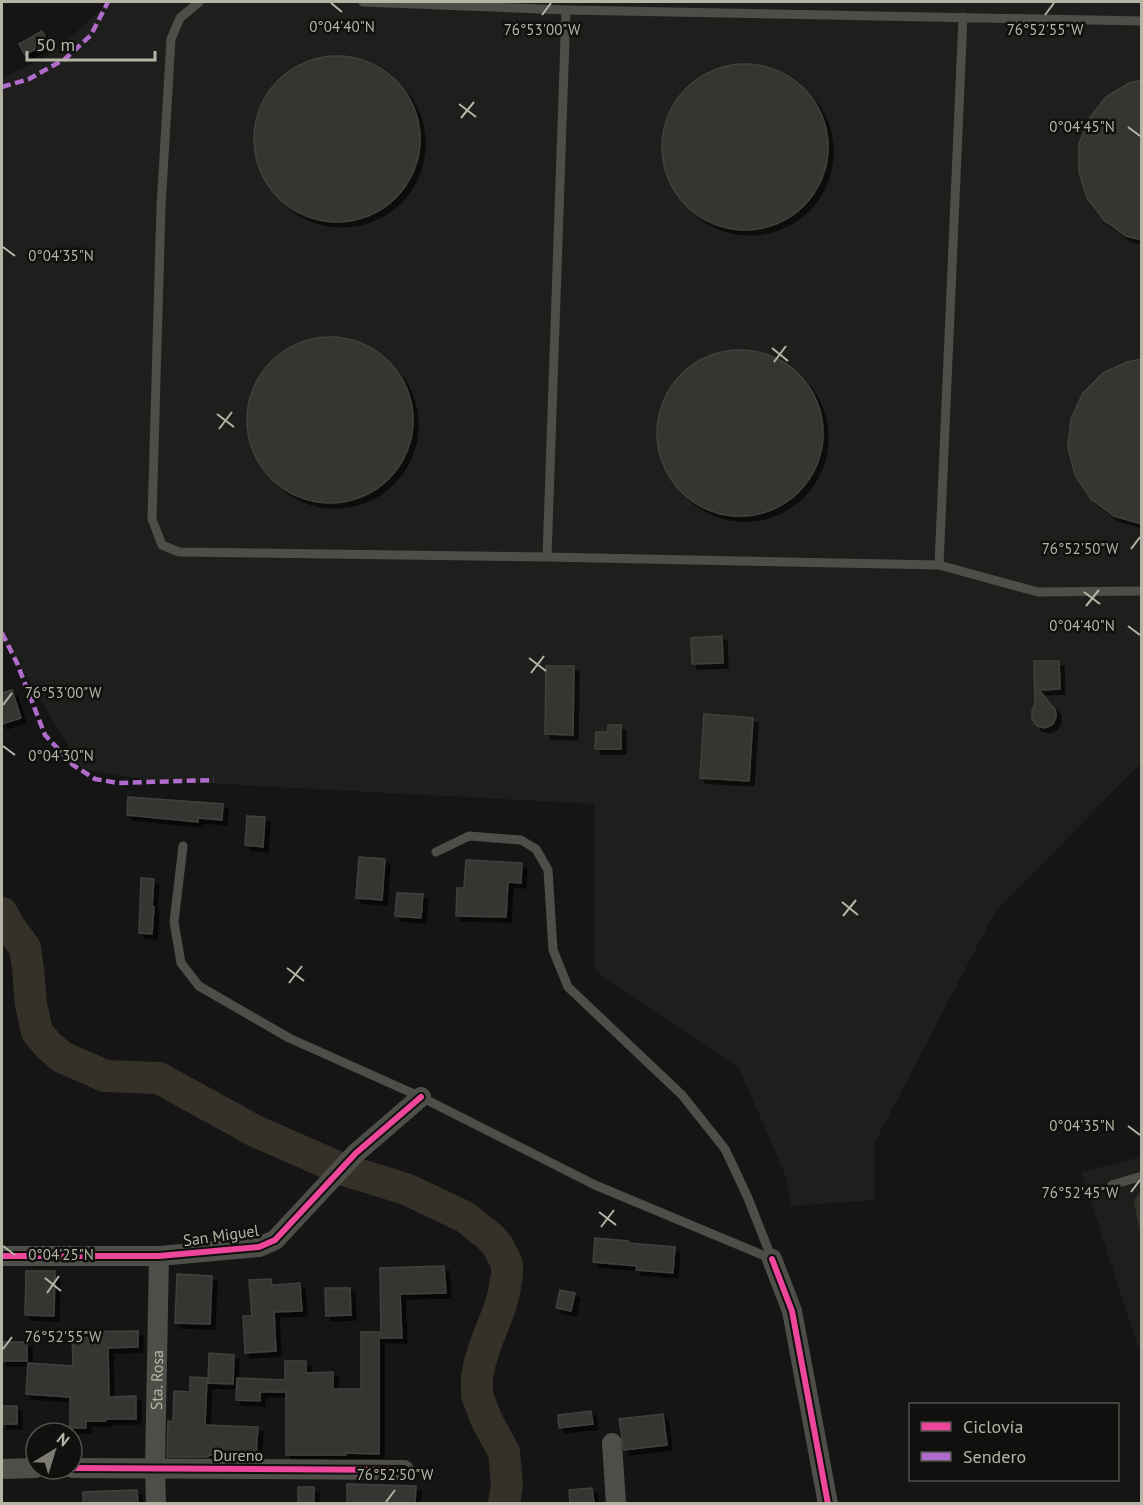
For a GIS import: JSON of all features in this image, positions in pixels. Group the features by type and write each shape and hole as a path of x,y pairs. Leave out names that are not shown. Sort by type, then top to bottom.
{"street":[{"name":"San Miguel","path":"2,1256 159,1256 259,1246 275,1240 356,1153 421,1097"},
{"name":"Sta. Rosa","path":"156,1503 159,1256"},
{"path":"772,1259 792,1311 828,1503"},
{"path":"612,1443 616,1503"},
{"path":"2,1469 24,1468"},
{"name":"Dureno","path":"84,1468 404,1470"}],"lane":[{"path":"199,2 180,18 171,39 161,207 152,519 162,545 179,552 547,556 939,565 1038,592 1142,591"},
{"path":"363,2 567,10 1142,21"},
{"path":"547,556 567,10"},
{"path":"939,565 963,17"},
{"path":"436,852 469,836 521,840 536,849 548,870 553,950 568,987 682,1095 725,1149 748,1198 772,1259"},
{"path":"183,846 174,922 182,963 199,986 289,1038 421,1097 595,1185 772,1259"},
{"path":"1112,1185 1142,1176"}],"shaded area":[{"path":"109,2 1141,2 1141,763 995,912 875,1142 874,1200 791,1206 787,1179 738,1066 594,970 594,804 149,780 83,770 18,663 2,641 2,78 45,57 70,38"},
{"path":"1141,1157 1141,1351 1081,1172"},
{"path":"1141,1193 1141,1238 1134,1202"}],"building":[{"path":"42,31 48,42 25,55 19,44"},
{"path":"337,56 369,62 396,80 414,107 420,139 414,171 396,198 369,216 337,222 305,216 278,198 260,171 254,139 260,107 278,80 305,62"},
{"path":"745,64 777,70 804,88 822,115 828,147 822,179 804,206 777,224 745,230 713,224 686,206 668,179 662,147 668,115 686,88 713,70"},
{"path":"1142,80 1142,240 1126,236 1104,220 1087,198 1079,172 1079,144 1089,119 1106,97 1129,83"},
{"path":"330,337 362,343 389,361 407,388 413,420 407,452 389,479 362,497 330,503 298,497 271,479 253,452 247,420 253,388 271,361 298,343"},
{"path":"740,350 772,356 799,374 817,401 823,433 817,465 799,492 772,510 740,516 708,510 681,492 663,465 657,433 663,401 681,374 708,356"},
{"path":"1142,359 1142,524 1114,516 1091,499 1075,475 1068,447 1071,419 1083,393 1103,373 1127,362"},
{"path":"722,636 723,663 692,664 691,638"},
{"path":"1034,661 1059,661 1060,689 1039,690 1056,713 1053,724 1045,728 1037,726 1032,719 1035,704"},
{"path":"546,666 574,666 573,735 545,734"},
{"path":"12,690 21,718 2,724 2,693"},
{"path":"704,714 753,718 749,781 700,778"},
{"path":"608,725 621,725 621,749 595,749 596,732 608,732"},
{"path":"128,797 223,804 222,820 198,818 198,822 127,815"},
{"path":"247,816 265,817 263,847 245,845"},
{"path":"359,857 385,859 382,900 356,898"},
{"path":"466,860 522,863 521,883 508,882 506,917 456,916 457,888 464,888"},
{"path":"141,878 154,879 152,934 139,933"},
{"path":"397,893 423,894 421,918 395,916"},
{"path":"595,1238 675,1247 673,1273 636,1270 637,1266 593,1262"},
{"path":"444,1266 446,1293 400,1294 402,1338 381,1338 380,1268"},
{"path":"26,1271 55,1271 54,1316 25,1315"},
{"path":"177,1274 212,1276 210,1324 175,1323"},
{"path":"271,1279 272,1285 300,1283 302,1311 274,1312 276,1351 245,1353 243,1316 252,1316 249,1280"},
{"path":"325,1288 350,1288 351,1315 326,1316"},
{"path":"560,1290 575,1293 571,1311 556,1308"},
{"path":"138,1331 138,1347 108,1348 109,1397 136,1396 136,1419 86,1421 86,1428 84,1428 84,1421 70,1421 70,1397 26,1394 28,1363 73,1366 72,1332"},
{"path":"361,1332 379,1332 379,1454 286,1455 286,1392 260,1392 260,1401 236,1400 237,1378 285,1380 285,1361 306,1361 306,1373 333,1372 333,1389 361,1389"},
{"path":"2,1342 27,1342 27,1361 2,1361"},
{"path":"209,1353 234,1355 233,1384 208,1383"},
{"path":"190,1377 207,1378 205,1425 258,1427 256,1456 167,1457 168,1421 173,1422 174,1391 190,1392"},
{"path":"2,1406 17,1406 17,1424 2,1424"},
{"path":"591,1411 593,1424 559,1428 558,1415"},
{"path":"663,1414 667,1445 624,1450 619,1419"},
{"path":"347,1484 416,1486 415,1503 347,1503"},
{"path":"298,1487 314,1487 314,1503 298,1503"},
{"path":"592,1488 594,1503 570,1503 569,1490"},
{"path":"137,1490 138,1503 83,1503 83,1492"}],"waterway":[{"path":"2,913 25,948 31,1004 37,1032 62,1057 105,1076 159,1078 255,1131 344,1170 406,1189 465,1217 498,1246 507,1264 507,1274 499,1310 480,1362 477,1395 487,1421 504,1452 507,1484 504,1504"}],"marked path":[{"path":"2,87 29,79 65,59 91,35 108,2"},
{"path":"2,633 17,663 45,735 73,765 95,779 118,783 214,780"}],"cycle path":[{"path":"2,1256 159,1256 259,1247 275,1240 356,1153 421,1097"},
{"path":"772,1259 792,1311 828,1504"},
{"path":"84,1468 404,1470"}]}
